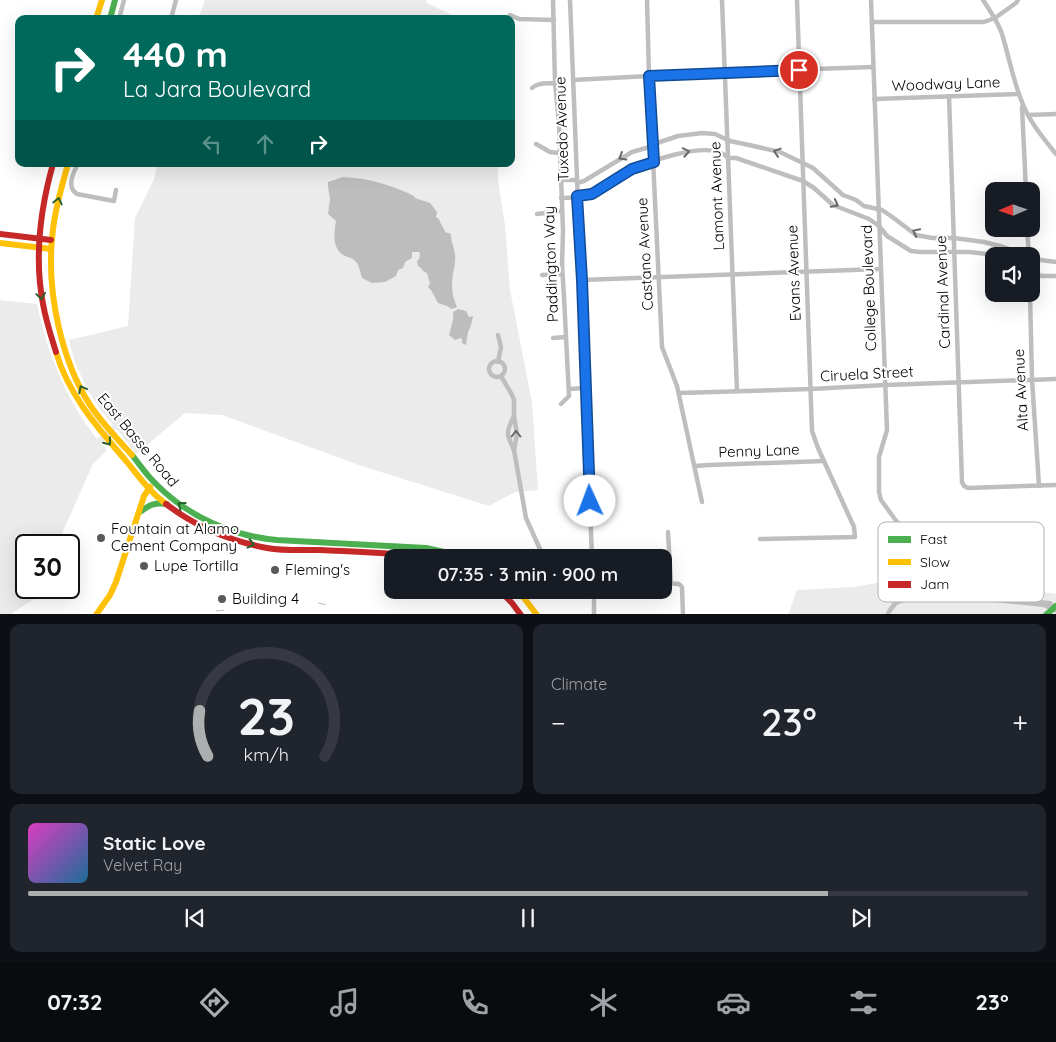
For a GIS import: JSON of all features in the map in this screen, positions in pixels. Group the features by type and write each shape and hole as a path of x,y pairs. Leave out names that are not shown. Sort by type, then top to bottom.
{"main road":[{"path":"97,15 102,0"},
{"path":"111,15 115,0"},
{"name":"East Basse Road","path":"52,167 42,205 38,248 43,308 52,343 66,380 84,409 110,444 149,488 167,504 202,528 253,545 285,549 384,553"},
{"name":"East Basse Road","path":"67,167 58,202 50,249 52,285 68,359 89,403 154,482 193,513 227,529 246,535 278,540 425,549"},
{"path":"0,234 51,240"},
{"path":"0,243 50,249"},
{"path":"96,614 110,595 116,582 144,496 154,482"},
{"path":"139,513 152,504 159,502 167,504"},
{"path":"509,599 521,614"},
{"path":"525,599 537,614"},
{"path":"1048,613 1056,606"}],"street":[{"path":"120,15 124,0"},
{"path":"172,15 176,0"},
{"name":"Paddington Way","path":"553,0 555,83 562,211 562,274 569,389"},
{"name":"Tuxedo Avenue","path":"570,0 592,549"},
{"name":"Castano Avenue","path":"647,0 662,347 679,393 702,502"},
{"name":"Lamont Avenue","path":"722,0 737,391"},
{"name":"Evans Avenue","path":"760,540 855,537 854,527 812,431 796,0"},
{"name":"College Boulevard","path":"871,0 887,430 880,457 879,492 882,500 897,522"},
{"path":"983,0 1002,33 1022,103 1028,115 1056,154"},
{"path":"872,22 984,22 994,18 1018,0"},
{"path":"515,18 554,20"},
{"name":"Woodway Lane","path":"573,80 873,67"},
{"path":"532,88 539,84 555,83"},
{"name":"Woodway Lane","path":"874,99 1018,94"},
{"name":"Cardinal Avenue","path":"949,96 962,482 968,488 1039,486"},
{"path":"1022,103 1026,182"},
{"path":"1028,115 1056,114"},
{"path":"560,180 584,181 632,152 678,136 702,133 715,134 728,140 780,152 813,168 843,195 856,200 864,206 878,209 892,216 916,235 984,242 1003,247"},
{"path":"536,144 550,152 559,153"},
{"path":"561,198 575,198 592,194 632,169 682,152 712,150 725,154 728,158 736,158 803,181 833,204 869,219 879,226 886,236 911,251 969,252 985,254"},
{"path":"77,167 71,187 77,194 114,201 116,190"},
{"path":"537,214 562,211"},
{"path":"1040,260 1056,262"},
{"path":"582,280 880,268"},
{"path":"542,275 562,274"},
{"path":"1040,275 1056,276"},
{"name":"Alta Avenue","path":"1030,302 1032,380 1039,486"},
{"path":"498,335 501,346 498,362"},
{"path":"553,338 566,337"},
{"path":"492,363 502,363 505,367 505,372 501,376 494,376 490,370 492,363"},
{"path":"501,376 512,394 515,407 514,416 507,432 508,438 514,450 526,518 540,549"},
{"name":"Ciruela Street","path":"679,393 1056,379"},
{"path":"561,404 569,396 569,389 586,388"},
{"path":"514,416 518,434 514,450"},
{"name":"Penny Lane","path":"695,466 824,461"},
{"path":"1039,486 1056,485"},
{"path":"668,532 669,549"},
{"path":"672,583 679,584 682,587 682,614"},
{"path":"594,599 594,614"}],"shaded area":[{"path":"205,0 426,0 427,3 452,15 199,15"},
{"path":"157,167 498,167 510,290 532,402 538,490 515,492 489,506 359,465 222,415 185,413 136,454 117,429 101,443 107,450 93,464 62,534 15,534 15,599 34,599 11,614 0,614 0,300 37,304 52,358 59,375 76,408 97,439 113,425 98,406 86,386 69,340 128,326 135,218 155,177"},
{"path":"343,177 380,183 430,203 437,212 436,217 439,219 445,232 451,234 455,251 452,291 457,307 452,309 438,303 428,287 430,283 427,273 418,266 419,252 412,252 412,258 405,262 403,268 398,270 396,276 385,282 372,283 362,278 356,261 339,252 335,244 334,235 336,221 328,214 330,199 328,182"},
{"path":"458,309 466,311 469,317 473,316 466,345 462,343 462,339 455,340 449,335 453,321 453,312"},
{"path":"878,583 878,602 1044,602 1044,592 1056,594 1056,614 788,614 797,590 854,587"},
{"path":"1051,601 1056,606 1056,613 1043,607 994,602"},
{"path":"904,602 897,605 890,614 886,614 889,608 893,603"}],"railway":[{"path":"318,603 327,605"},
{"path":"216,611 226,610"}],"traffic: fast":[{"path":"111,15 115,0"},
{"path":"132,455 150,478 183,507 212,523 228,529 260,538 277,540 430,549"},
{"path":"140,512 152,505 159,503 167,504"},
{"path":"1047,614 1056,606"}],"traffic: slow":[{"path":"97,15 102,0"},
{"path":"67,167 56,210 52,239 52,281 58,325 71,368 90,405 132,455"},
{"path":"0,243 51,249"},
{"path":"56,352 68,383 86,411 145,484 166,504"},
{"path":"97,614 110,595 116,582 144,496 150,487"},
{"path":"525,599 536,614"}],"traffic: jam":[{"path":"52,167 42,216 39,269 44,310 56,352"},
{"path":"0,234 51,240"},
{"path":"166,504 189,520 214,532 267,548 384,553"},
{"path":"508,599 520,614"}],"place":[{"name":"Fountain at Alamo Cement Company","path":"101,538"},
{"name":"Lupe Tortilla","path":"144,566"},
{"name":"Fleming's","path":"275,570"},
{"name":"Building 4","path":"222,599"}],"route":[{"path":"590,501 577,196 592,194 632,169 654,162 649,76 799,70"}]}
